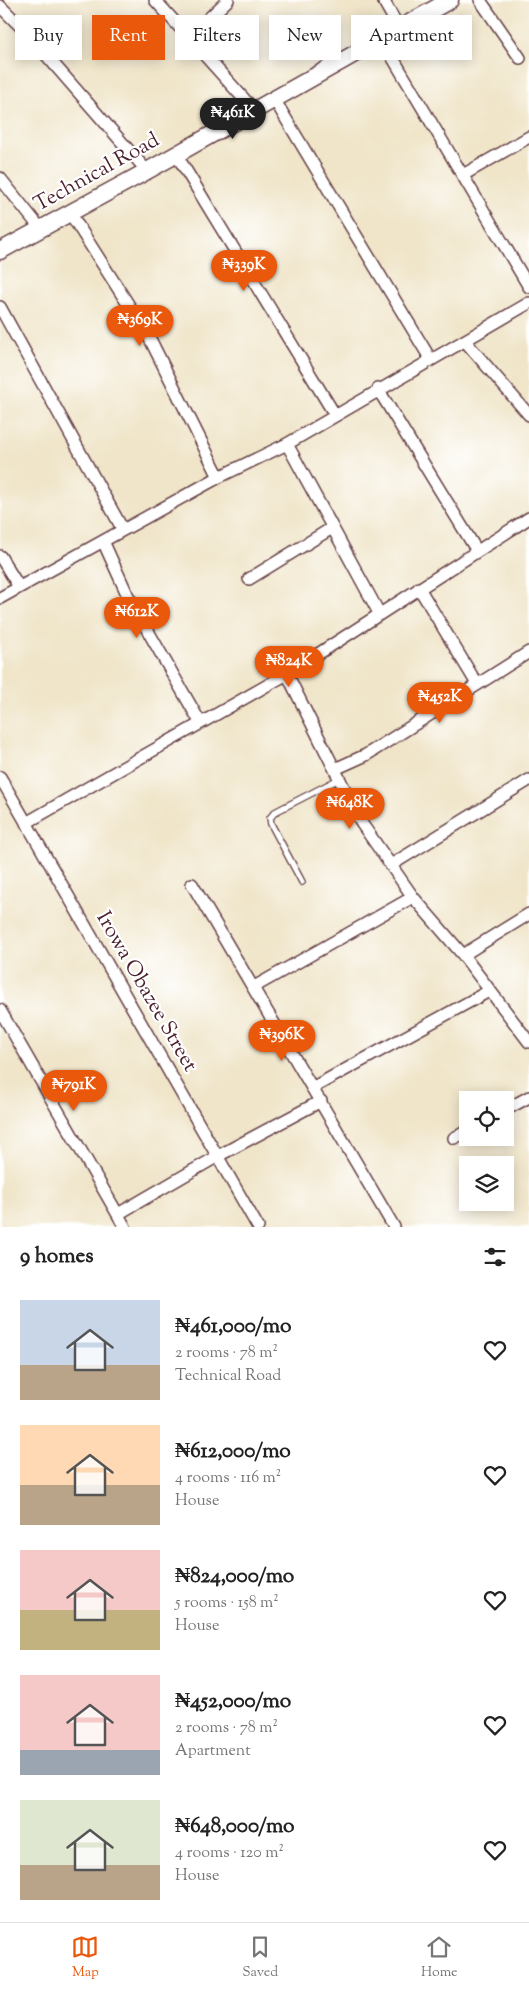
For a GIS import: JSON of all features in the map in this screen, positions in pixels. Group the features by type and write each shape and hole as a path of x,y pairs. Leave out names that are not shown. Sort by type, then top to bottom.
{"street":[{"path":"154,0 175,22"},
{"path":"212,15 228,0"},
{"path":"383,0 392,15"},
{"name":"Technical Road","path":"423,15 450,0"},
{"path":"480,0 520,58"},
{"path":"0,6 26,32 148,171"},
{"name":"Technical Road","path":"0,251 148,171 351,55"},
{"path":"209,60 254,110"},
{"path":"394,60 529,287"},
{"path":"274,99 430,360"},
{"path":"462,175 529,137"},
{"path":"176,154 335,415"},
{"path":"0,178 40,228"},
{"path":"70,213 150,337 219,477"},
{"path":"0,598 219,477 287,444 529,303"},
{"path":"0,307 123,530"},
{"path":"465,341 529,415"},
{"path":"378,390 477,551"},
{"path":"287,444 379,613"},
{"path":"26,823 287,674 529,518"},
{"path":"249,579 332,528"},
{"path":"103,541 128,596 200,722"},
{"path":"0,556 19,587"},
{"path":"419,588 477,684"},
{"path":"337,774 529,652"},
{"path":"287,674 362,824 413,897 463,955 529,1042"},
{"name":"Irowa Obazee Street","path":"0,777 258,1227"},
{"path":"392,865 529,780"},
{"path":"192,884 394,1227"},
{"path":"254,987 413,897"},
{"path":"463,955 529,914"},
{"path":"312,1088 489,991"},
{"path":"0,1010 125,1227"},
{"path":"514,1105 529,1097"},
{"path":"118,1214 218,1156 321,1101"},
{"path":"454,1138 459,1136"}],"lane":[{"path":"302,882 271,824 270,818 275,812 337,774"}]}
